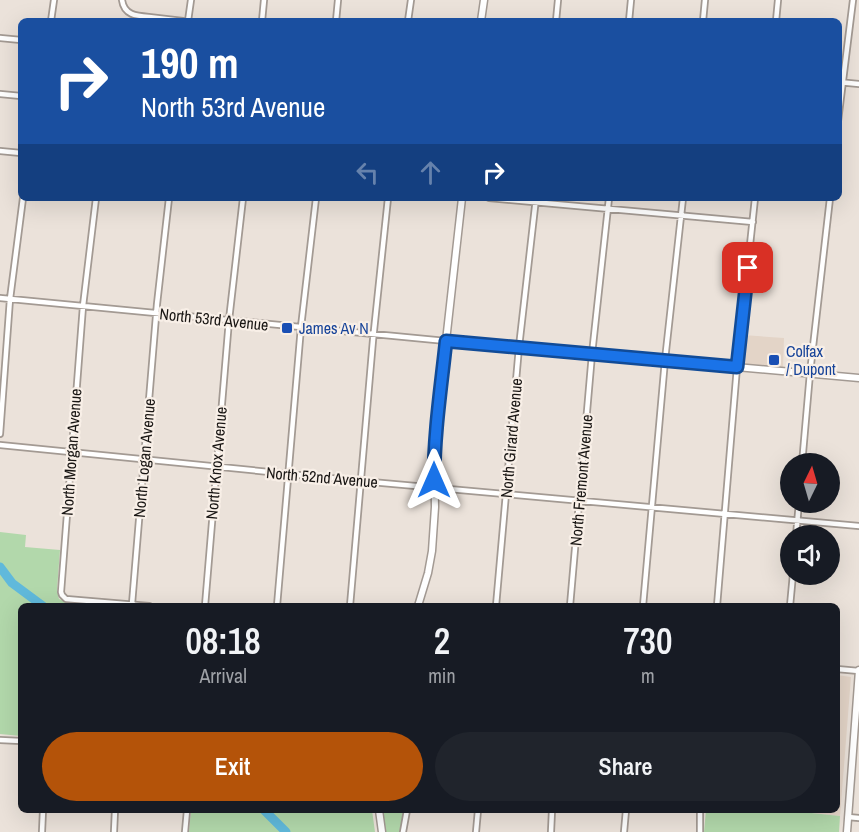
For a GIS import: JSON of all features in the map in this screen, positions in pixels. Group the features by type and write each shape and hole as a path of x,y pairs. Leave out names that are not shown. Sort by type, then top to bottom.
{"street":[{"path":"51,18 54,0"},
{"path":"122,0 127,12 145,18"},
{"path":"188,18 191,0"},
{"path":"262,18 264,0"},
{"path":"336,18 338,0"},
{"path":"408,18 411,0"},
{"path":"482,18 484,0"},
{"path":"556,18 558,0"},
{"path":"629,18 632,0"},
{"path":"703,18 705,0"},
{"path":"776,18 778,0"},
{"path":"842,75 852,0"},
{"path":"0,38 18,40"},
{"path":"842,83 859,84"},
{"path":"0,94 18,96"},
{"path":"0,151 18,153"},
{"path":"0,434 10,298 23,201"},
{"name":"North Morgan Avenue","path":"96,201 83,306 61,592 63,597 70,599 120,603"},
{"name":"North Logan Avenue","path":"132,603 156,313 169,201"},
{"name":"North Knox Avenue","path":"205,603 229,320 243,201"},
{"path":"277,603 301,327 316,201"},
{"path":"350,603 373,335 388,201"},
{"path":"419,603 432,551 436,416 462,201"},
{"name":"North Girard Avenue","path":"496,603 519,347 536,201"},
{"path":"544,201 753,222"},
{"name":"North Fremont Avenue","path":"570,603 592,354 609,201"},
{"path":"643,603 664,360 683,201"},
{"path":"717,603 737,367 755,201"},
{"path":"803,453 830,201"},
{"name":"North 53rd Avenue","path":"0,298 373,335 859,378"},
{"name":"North 52nd Avenue","path":"0,445 360,481 859,526"},
{"path":"797,525 798,513"},
{"path":"790,603 792,585"},
{"path":"840,669 859,671 847,832"},
{"path":"0,740 18,741"},
{"path":"42,832 43,813"},
{"path":"114,832 115,813"},
{"path":"185,832 187,813"},
{"path":"380,813 382,832"},
{"path":"403,832 406,813"},
{"path":"476,832 478,813"},
{"path":"551,832 552,813"},
{"path":"624,832 626,813"},
{"path":"699,832 700,813"},
{"path":"848,817 859,818"}],"shaded area":[{"path":"743,335 784,338 783,369 743,364 741,361"},
{"path":"840,675 851,677 840,816 812,813 840,813"}],"green space":[{"path":"0,532 26,535 25,547 60,550 57,590 59,599 78,603 18,603 18,736 0,734"},
{"path":"191,813 372,813 375,832 189,832"},
{"path":"382,813 404,813 401,832 385,832"},
{"path":"706,813 812,813 840,816 839,832 704,832"}],"waterway":[{"path":"0,567 12,583 39,603"},
{"path":"267,813 286,832"}],"place":[{"name":"James Av N","path":"287,328"},
{"name":"Colfax / Dupont","path":"774,360"}],"route":[{"path":"434,480 436,416 446,341 737,367 748,268"}]}
